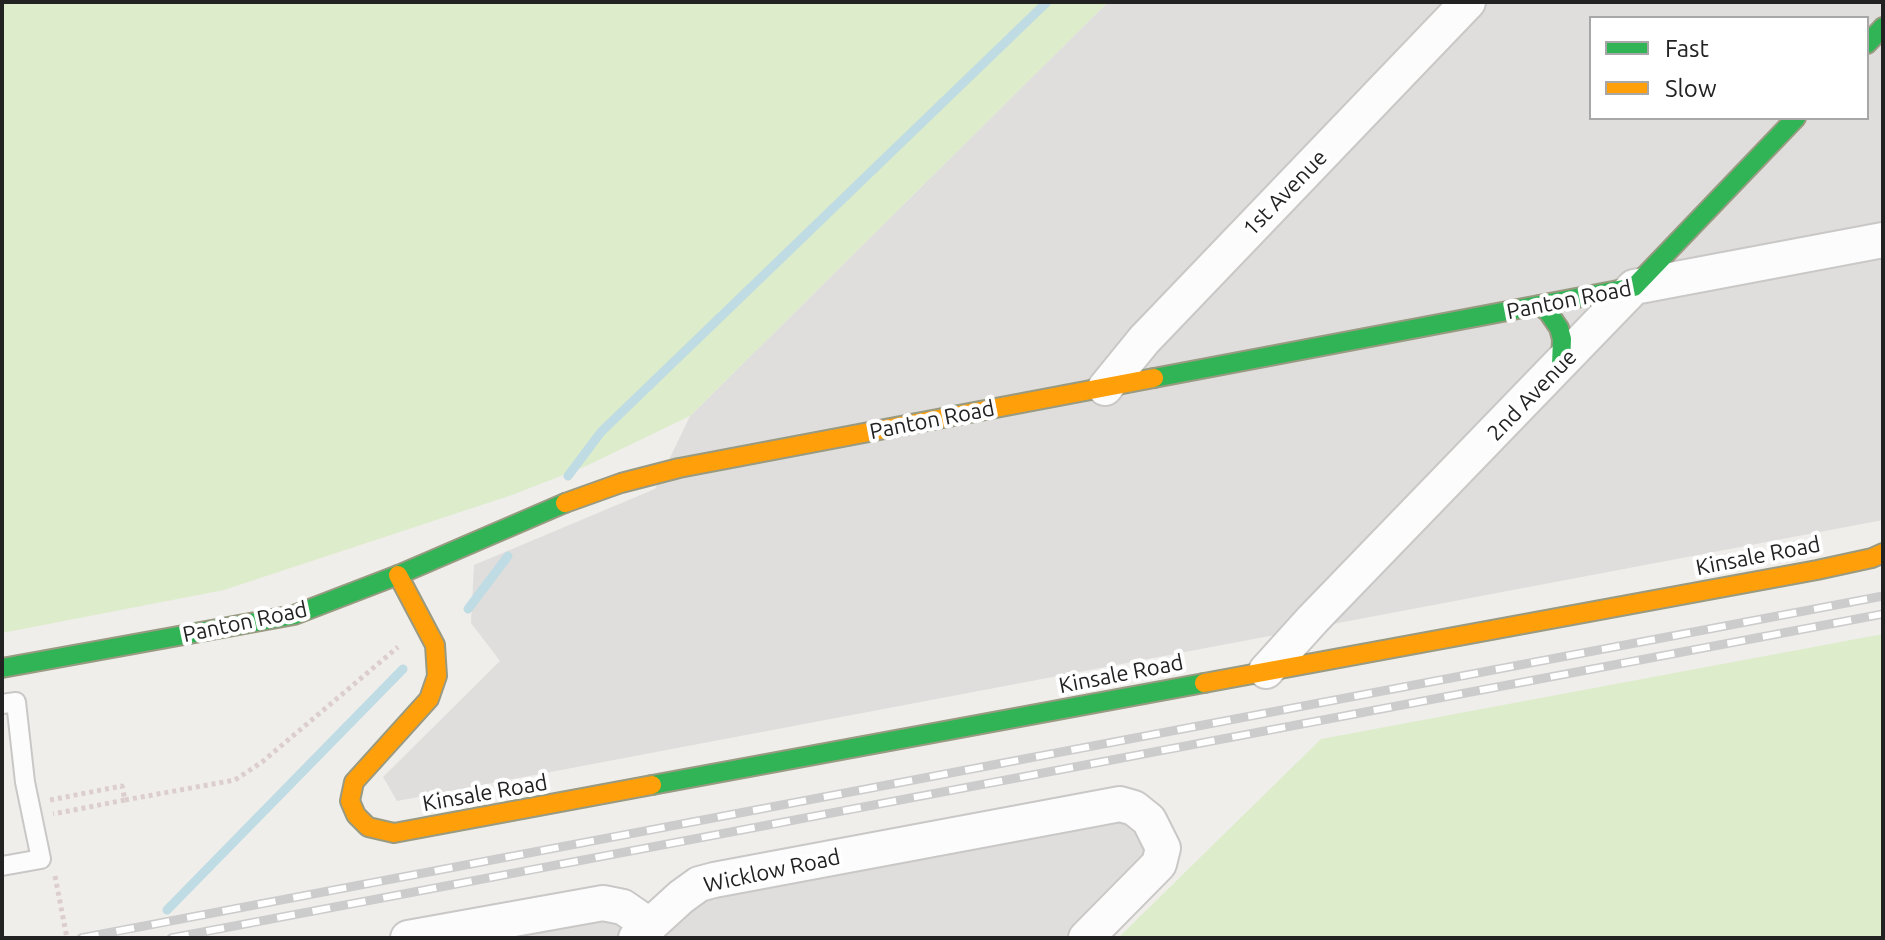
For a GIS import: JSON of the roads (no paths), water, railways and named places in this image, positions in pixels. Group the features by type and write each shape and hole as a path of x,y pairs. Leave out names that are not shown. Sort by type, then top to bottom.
{"street":[{"name":"1st Avenue","path":"1105,388 1144,340 1468,2"},
{"path":"1869,42 1883,27"},
{"name":"2nd Avenue","path":"1266,671 1794,120"},
{"name":"Panton Road","path":"2,668 294,615 398,575 545,511 621,483 679,468 1883,240"},
{"path":"1539,305 1559,328 1562,339 1561,365"},
{"name":"Kinsale Road","path":"398,575 435,645 437,676 429,699 354,782 350,801 356,815 368,827 394,833 1817,570 1883,553"},
{"name":"Wicklow Road","path":"408,938 603,903 623,907 642,931 689,891 714,880 1120,804 1134,808 1149,820 1163,848 1159,864 1086,938"}],"lane":[{"path":"2,704 16,702 25,782 41,859 2,866"}],"waterway":[{"path":"568,476 601,432 1047,2"},
{"path":"468,609 508,556"},
{"path":"167,910 403,669"}],"railway":[{"path":"81,938 1883,596"},
{"path":"171,938 1883,614"}]}
